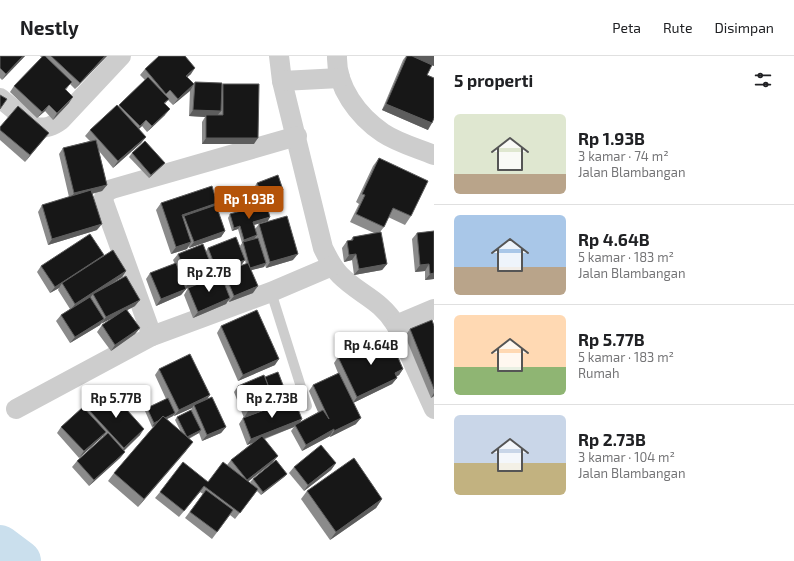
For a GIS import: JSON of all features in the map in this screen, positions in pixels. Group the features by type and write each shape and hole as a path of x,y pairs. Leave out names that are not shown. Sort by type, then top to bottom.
{"street":[{"path":"0,98 35,127 48,128 61,120 121,56"},
{"path":"279,56 282,80 297,136 323,248 332,266 349,282 385,310 396,325 434,409"},
{"path":"337,56 340,78 348,97 370,122 383,133 434,155"},
{"path":"282,80 340,78"},
{"path":"152,336 104,203 105,194 112,189 297,136"},
{"path":"16,409 152,336 270,292 332,266"},
{"path":"396,325 434,309"}],"lane":[{"path":"270,292 307,406"}],"building":[{"path":"0,56 23,56 6,74 0,68"},
{"path":"43,56 45,56 72,82 65,89 73,97 57,113 49,105 42,112 14,86"},
{"path":"51,56 105,56 80,83"},
{"path":"159,56 185,56 195,68 186,76 194,84 178,99 170,90 166,94 145,69"},
{"path":"407,56 412,56 432,65 427,75 434,78 434,118 432,123 386,104"},
{"path":"148,77 169,99 164,103 170,109 152,126 146,120 140,126 119,105"},
{"path":"195,82 222,83 221,111 193,110"},
{"path":"223,84 259,84 258,138 206,138 206,115 223,115"},
{"path":"0,95 7,99 0,109"},
{"path":"117,105 146,137 118,161 90,130"},
{"path":"18,106 49,133 30,155 0,130 0,127"},
{"path":"96,140 107,185 74,193 63,148"},
{"path":"145,141 165,163 151,175 132,153"},
{"path":"379,158 428,181 411,216 393,208 384,227 356,214 365,195 362,194"},
{"path":"278,175 283,190 263,197 257,183"},
{"path":"212,186 217,203 182,215 191,242 176,247 161,203"},
{"path":"91,190 102,224 52,239 42,205"},
{"path":"266,204 270,217 253,222 257,235 244,240 240,226 234,228 230,214"},
{"path":"216,205 225,231 194,242 184,216"},
{"path":"287,216 298,254 270,262 259,224"},
{"path":"434,231 434,273 430,274 429,264 420,265 417,233"},
{"path":"381,232 387,264 359,269 356,254 349,255 347,241 353,240 353,237"},
{"path":"90,234 104,255 55,287 41,266"},
{"path":"236,237 245,260 217,271 208,248"},
{"path":"258,238 266,263 250,268 243,242"},
{"path":"203,244 214,273 189,283 178,254"},
{"path":"113,250 126,271 75,304 62,283"},
{"path":"176,263 186,289 161,299 150,273"},
{"path":"248,263 258,286 234,296 224,272"},
{"path":"221,275 230,298 198,312 188,288"},
{"path":"126,276 140,300 106,317 93,294"},
{"path":"90,297 104,319 75,337 61,315"},
{"path":"126,309 140,328 115,345 102,325"},
{"path":"257,310 279,359 243,375 221,326"},
{"path":"432,320 434,326 434,389 410,329"},
{"path":"378,338 383,348 392,344 403,369 395,373 397,378 357,397 338,357"},
{"path":"190,354 210,395 179,410 159,369"},
{"path":"278,372 288,398 272,404 274,401 265,377"},
{"path":"339,373 361,418 334,431 334,429 306,445 295,425 323,410 329,419 313,385"},
{"path":"264,375 274,401 248,411 238,386"},
{"path":"109,390 144,429 124,448 88,409"},
{"path":"212,397 226,427 207,435 194,405"},
{"path":"168,398 175,413 165,418 163,416 154,423 147,408"},
{"path":"294,399 302,419 251,439 243,418"},
{"path":"83,407 106,432 84,451 61,427"},
{"path":"191,410 201,430 187,437 177,417"},
{"path":"163,416 193,442 144,499 114,473"},
{"path":"108,433 125,452 94,480 77,461"},
{"path":"262,436 278,456 247,480 231,460"},
{"path":"321,445 336,463 308,485 294,467"},
{"path":"354,458 382,499 336,532 307,491"},
{"path":"276,460 287,474 263,492 253,479"},
{"path":"183,462 208,482 223,462 258,489 240,513 204,486 184,511 160,492"},
{"path":"206,490 233,510 217,532 190,512"}],"waterway":[{"path":"0,546 20,561"}]}
